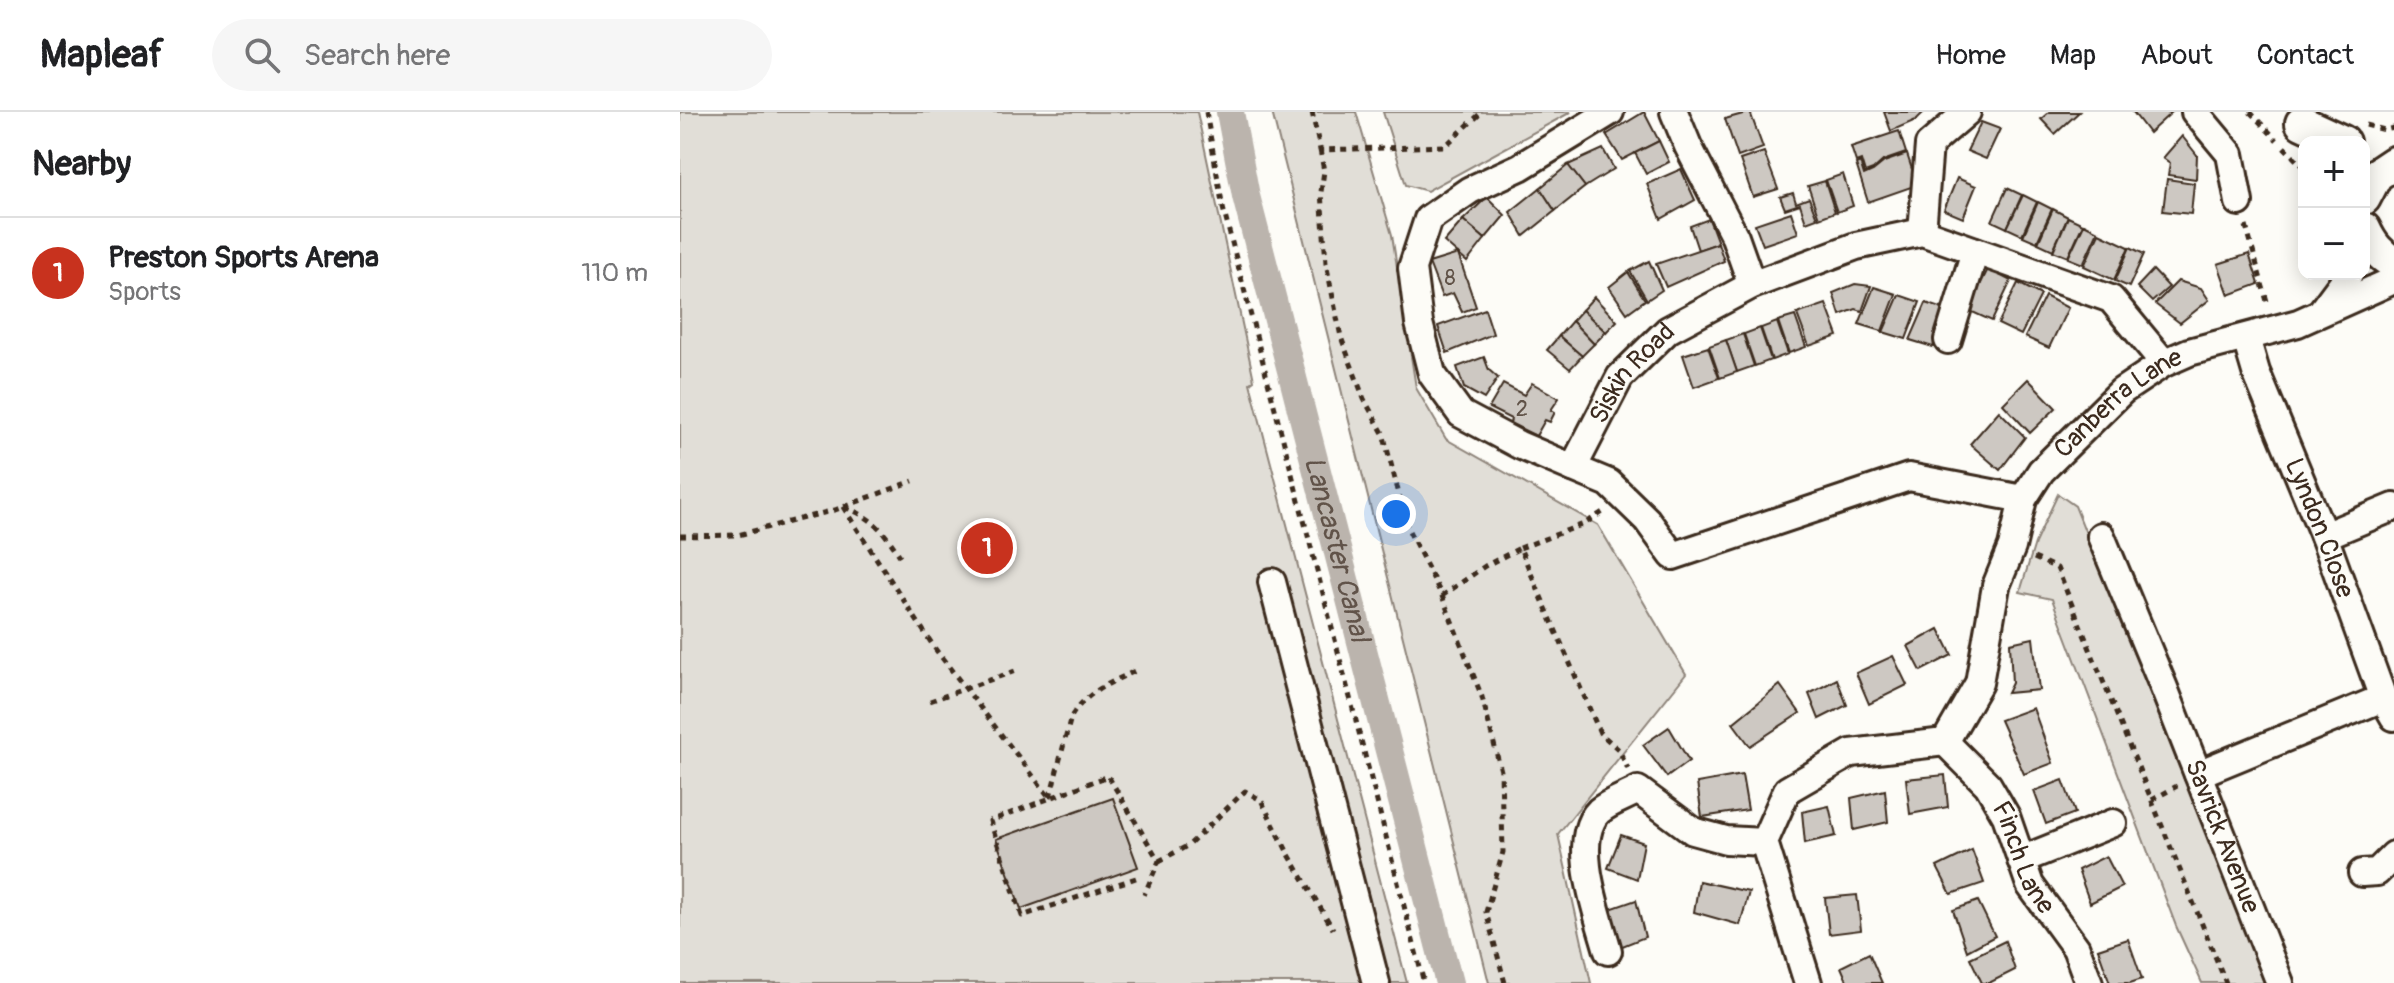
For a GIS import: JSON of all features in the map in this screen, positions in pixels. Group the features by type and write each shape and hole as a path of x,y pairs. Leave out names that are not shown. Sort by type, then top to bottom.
{"main road":[{"path":"2302,126 2328,136"},
{"path":"2370,153 2394,160"},
{"path":"2370,186 2376,175 2394,160"},
{"path":"2370,242 2394,263"}],"street":[{"path":"1610,112 1520,167 1470,190 1428,219 1412,268 1419,323 1432,374 1461,414 1519,445 1609,483 1647,520 1673,556 1909,477 2023,499"},
{"path":"1674,112 1735,237 1752,285"},
{"path":"1967,112 1929,145 1922,232 2111,299 2164,363"},
{"path":"2195,112 2230,154 2239,202"},
{"name":"Siskin Road","path":"1573,468 1620,377 1668,330 1752,285 1856,246 1922,232"},
{"path":"1948,340 1975,251"},
{"name":"Canberra Lane","path":"2323,309 2345,280"},
{"name":"Canberra Lane","path":"1945,742 1979,683 1996,586 2012,547 2023,499 2041,471 2122,391 2164,363 2189,352 2298,323 2323,309 2353,300 2394,280"},
{"name":"Lyndon Close","path":"2246,338 2269,407 2324,536 2389,708"},
{"path":"2324,536 2394,507"},
{"name":"Savrick Avenue","path":"2101,536 2280,983"},
{"path":"1272,582 1376,983"},
{"path":"2198,774 2389,708"},
{"path":"1808,983 1764,842 1787,790 1851,753 1945,742"},
{"name":"Finch Lane","path":"1945,742 1988,785 2006,816 2030,885 2076,948 2089,983"},
{"path":"1608,951 1586,866 1588,832 1598,812 1638,790 1693,831 1726,840 1764,842"},
{"path":"2021,860 2113,823"},
{"path":"2362,873 2377,872 2394,855"}],"path":[{"path":"1206,112 1223,208 1424,983"},
{"path":"1312,112 1324,171 1321,192 1326,263 1341,337 1364,399 1383,433 1408,529 1442,596 1482,697 1501,771 1503,852 1486,912 1505,983"},
{"path":"1320,150 1445,146 1482,112"},
{"path":"2239,202 2275,331"},
{"path":"680,536 738,535 843,507 913,481"},
{"path":"1442,596 1485,566 1520,548 1602,514 1621,495"},
{"path":"843,507 866,515 882,529 900,556"},
{"path":"843,507 936,650 1050,798"},
{"path":"2012,547 2057,568 2226,983"},
{"path":"1520,548 1600,733 1619,750 1638,790"},
{"path":"930,701 1015,671"},
{"path":"1050,798 1071,717 1077,707 1089,695 1135,671"},
{"path":"1136,878 1022,916 990,821 1108,776 1159,861"},
{"path":"1144,895 1159,861 1189,845 1245,791 1261,800 1288,853 1334,930"}],"shaded area":[{"path":"680,112 1197,112 1254,380 1250,383 1407,983 680,983"},
{"path":"1272,112 1356,112 1392,235 1416,388 1446,439 1598,525 1686,674 1558,834 1591,983 1489,983"},
{"path":"1383,112 1571,112 1427,191 1406,185"},
{"path":"2058,494 2075,506 2266,983 2202,983 2176,926 2052,599 2020,592 2035,543"}],"building":[{"path":"1644,112 1659,141 1622,160 1606,135"},
{"path":"1750,112 1763,148 1738,157 1725,119"},
{"path":"1884,112 1924,112 1916,120 1891,131"},
{"path":"2049,112 2079,112 2055,134 2041,119"},
{"path":"2133,112 2172,112 2149,133"},
{"path":"1981,122 2000,129 1986,159 1967,151"},
{"path":"1899,131 1906,153 1883,161 1865,173 1861,160 1856,162 1851,147"},
{"path":"2182,136 2197,155 2196,179 2168,175 2170,163 2163,158"},
{"path":"1659,141 1669,162 1646,174 1635,153"},
{"path":"1603,149 1614,169 1585,187 1568,165"},
{"path":"1764,152 1778,189 1753,197 1740,160"},
{"path":"1907,154 1917,185 1868,202 1856,164 1860,162 1864,175 1884,162"},
{"path":"1568,165 1585,187 1555,211 1540,188"},
{"path":"1681,169 1695,200 1661,219 1647,184"},
{"path":"1843,174 1853,206 1837,212 1826,180"},
{"path":"1957,178 1976,186 1963,218 1944,210"},
{"path":"2167,179 2194,183 2191,214 2163,211"},
{"path":"1825,181 1835,212 1819,218 1808,186"},
{"path":"1540,188 1555,211 1524,236 1510,212"},
{"path":"2007,188 2022,195 2007,228 1992,221"},
{"path":"1793,193 1796,203 1809,198 1817,218 1806,222 1800,204 1785,209 1780,197"},
{"path":"2023,195 2037,202 2022,235 2007,228"},
{"path":"1487,197 1505,215 1485,239 1463,220"},
{"path":"2038,202 2052,209 2037,242 2023,236"},
{"path":"2053,209 2068,217 2053,250 2038,243"},
{"path":"1791,212 1798,233 1763,245 1755,224"},
{"path":"2068,217 2083,224 2068,257 2053,251"},
{"path":"1709,219 1718,243 1698,250 1690,226"},
{"path":"1463,220 1485,239 1467,262 1444,242"},
{"path":"2084,224 2098,231 2083,264 2068,258"},
{"path":"2099,233 2129,247 2114,280 2084,266"},
{"path":"1718,243 1724,261 1666,287 1656,264"},
{"path":"2130,247 2144,254 2129,287 2115,281"},
{"path":"1458,254 1476,307 1462,312 1453,293 1442,297 1429,263"},
{"path":"2249,254 2259,284 2229,295 2218,264"},
{"path":"1649,261 1662,290 1647,300 1630,271"},
{"path":"1988,269 2011,281 1992,321 1968,310"},
{"path":"2153,270 2169,287 2152,302 2137,287"},
{"path":"1628,272 1645,300 1627,313 1609,287"},
{"path":"2178,281 2201,288 2209,300 2180,323 2155,304"},
{"path":"2018,283 2041,295 2021,335 1998,324"},
{"path":"1855,284 1871,286 1862,311 1856,309 1840,315 1833,293"},
{"path":"1874,287 1896,294 1882,331 1859,324"},
{"path":"1899,295 1920,302 1906,339 1883,332"},
{"path":"2045,296 2068,308 2049,348 2025,337"},
{"path":"1594,297 1617,321 1606,332 1582,310"},
{"path":"1926,303 1947,310 1933,347 1910,340"},
{"path":"1826,304 1838,336 1809,346 1797,314"},
{"path":"1485,309 1493,334 1447,353 1438,326"},
{"path":"1582,310 1606,332 1594,344 1572,321"},
{"path":"1795,316 1806,347 1789,353 1778,321"},
{"path":"1572,321 1594,344 1582,356 1559,336"},
{"path":"1777,322 1788,354 1772,360 1761,328"},
{"path":"1760,328 1771,360 1755,366 1744,334"},
{"path":"1743,334 1754,366 1737,372 1726,340"},
{"path":"1559,336 1582,356 1570,369 1547,350"},
{"path":"1726,340 1737,372 1720,378 1709,346"},
{"path":"1708,347 1719,378 1694,387 1683,355"},
{"path":"1484,357 1489,370 1498,378 1484,399 1464,388 1457,367"},
{"path":"2028,379 2056,408 2030,433 2003,404"},
{"path":"1532,383 1559,398 1551,410 1555,412 1550,422 1545,420 1536,436 1489,408 1503,384 1524,395"},
{"path":"1999,411 2025,437 2000,470 1970,444"},
{"path":"1939,629 1952,655 1921,671 1908,646"},
{"path":"2033,638 2039,690 2007,693 2012,683 2010,643"},
{"path":"1893,656 1907,685 1869,704 1856,673"},
{"path":"1837,679 1847,705 1819,719 1809,694"},
{"path":"1780,685 1800,713 1750,746 1733,723"},
{"path":"2033,708 2053,763 2024,774 2000,720"},
{"path":"1669,727 1689,761 1667,777 1643,745"},
{"path":"1742,775 1748,810 1702,817 1697,783"},
{"path":"1945,775 1948,807 1910,814 1906,779"},
{"path":"2063,780 2075,813 2046,824 2034,791"},
{"path":"1885,790 1888,822 1854,830 1851,798"},
{"path":"1113,798 1138,867 1021,909 996,839"},
{"path":"1829,806 1836,836 1805,843 1802,812"},
{"path":"1621,835 1644,843 1637,879 1608,868"},
{"path":"1972,850 1984,883 1951,894 1937,867"},
{"path":"2106,856 2122,887 2090,903 2078,870"},
{"path":"1699,881 1749,892 1740,925 1694,912"},
{"path":"1857,895 1861,930 1829,934 1825,898"},
{"path":"1636,900 1645,937 1620,947 1607,910"},
{"path":"1978,901 1995,936 1967,951 1953,910"},
{"path":"2128,939 2142,979 2130,983 2110,983 2098,949"},
{"path":"2005,941 2015,970 1989,983 1982,983 1970,958"},
{"path":"1869,953 1882,983 1848,983 1841,967"}],"waterway":[{"name":"Lancaster Canal","path":"1230,112 1246,196 1449,983"}],"place":[{"name":"Preston Sports Arena","path":"987,548"}]}
